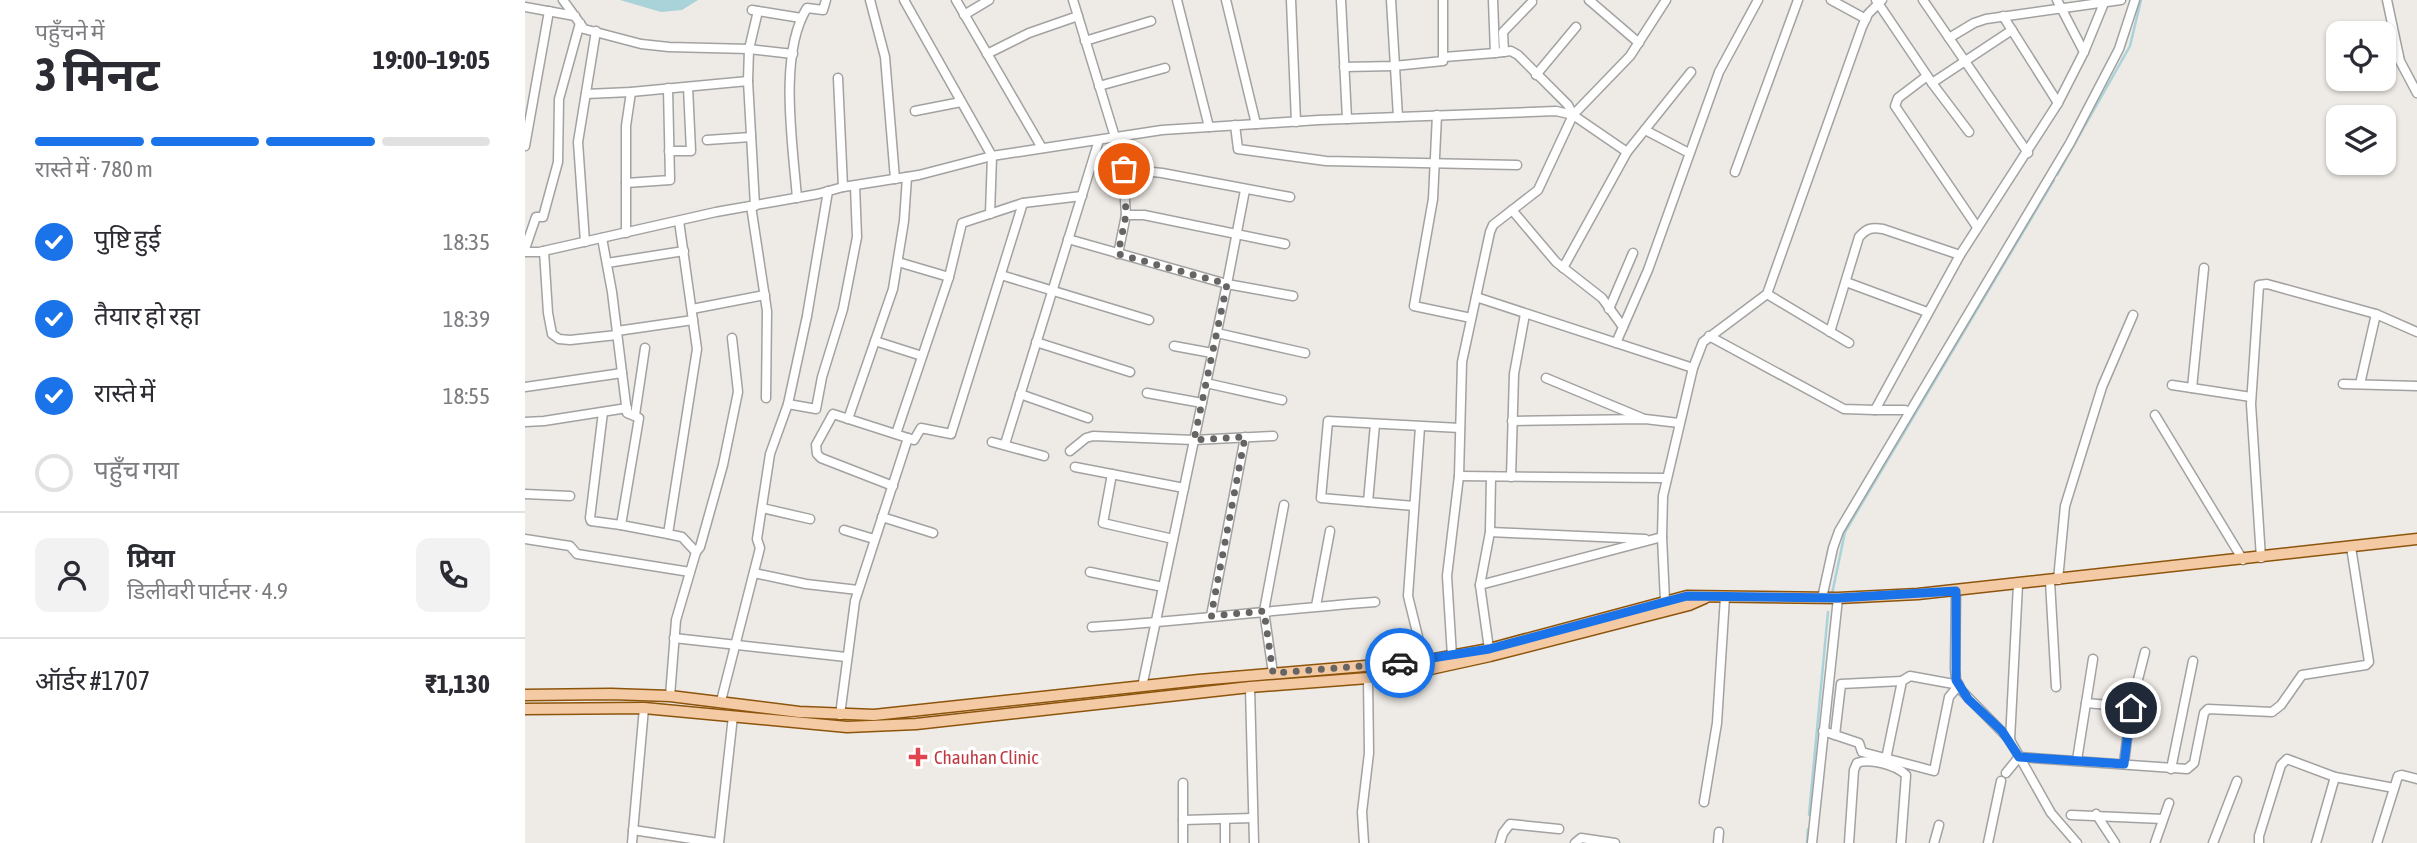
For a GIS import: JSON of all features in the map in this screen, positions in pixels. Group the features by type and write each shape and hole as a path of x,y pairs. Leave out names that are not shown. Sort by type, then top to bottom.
{"main road":[{"path":"525,695 670,696 840,715 904,712 1273,673 1424,661 1489,649 1687,596 1838,598 1956,591 2417,539"},
{"path":"525,709 644,708 847,727 975,719 1250,687 1368,678 1454,665 1689,605 1709,597"}],"street":[{"path":"563,0 584,29 641,44 749,49 793,54"},
{"path":"797,198 789,91 793,54 801,18 807,8 823,10 826,0"},
{"path":"870,0 884,57 895,179"},
{"path":"904,0 992,156 990,214"},
{"path":"956,0 1042,148"},
{"path":"964,15 989,0"},
{"path":"1073,0 1115,137"},
{"path":"1177,0 1209,127"},
{"path":"1226,0 1256,124"},
{"path":"1291,0 1296,122"},
{"path":"1341,0 1347,119"},
{"path":"1391,0 1398,117"},
{"path":"1344,67 1440,62 1444,57 1443,0"},
{"path":"1493,0 1499,52"},
{"path":"1589,0 1639,43"},
{"path":"1452,656 1447,576 1459,476 1462,362 1490,232 1493,225 1538,190 1573,115 1630,56 1665,0"},
{"path":"1616,343 1648,270 1719,72 1758,0"},
{"path":"1735,172 1798,0"},
{"path":"1831,0 1866,19"},
{"path":"1923,0 2028,153"},
{"path":"1949,38 1974,23 2003,16 2059,4 2121,0"},
{"path":"1822,598 1839,531 2070,143 2119,49 2134,0"},
{"path":"2387,0 2400,61 2413,79 2417,93"},
{"path":"1665,601 1658,538 1666,478 1693,368 1703,342 1709,336 1767,294 1866,19 1879,1 1930,80 1969,132"},
{"path":"1499,52 1503,32 1532,2"},
{"path":"1875,410 1960,255 2058,103 2084,52 2104,3"},
{"path":"2059,4 2084,52"},
{"path":"525,7 577,19"},
{"path":"525,145 549,11"},
{"path":"766,398 768,349 765,295 753,206 749,49 755,11 801,18"},
{"path":"988,54 1029,33 1078,16"},
{"path":"2003,16 2058,103"},
{"path":"577,19 559,99 556,173 543,217 536,217 525,250 544,251 843,187 907,177 992,156 1162,130 1537,111 1573,115 1627,152"},
{"path":"1085,41 1151,21"},
{"path":"1536,75 1576,27"},
{"path":"1977,228 1895,106 1898,98 2012,30"},
{"path":"585,242 578,142 596,31"},
{"path":"1444,57 1511,51 1568,105 1573,115"},
{"path":"1099,86 1165,68"},
{"path":"1563,268 1627,152 1691,72"},
{"path":"838,78 843,187"},
{"path":"586,94 748,81"},
{"path":"669,151 691,151 688,87"},
{"path":"626,183 670,180 668,89"},
{"path":"626,233 626,126 631,92"},
{"path":"915,111 961,102"},
{"path":"1437,115 1433,199 1414,306 1471,318"},
{"path":"1235,125 1238,149 1327,161 1517,164"},
{"path":"1645,130 1689,153"},
{"path":"707,140 751,137"},
{"path":"1005,444 1099,139"},
{"path":"1118,254 1126,215 1124,169 1162,173 1290,197"},
{"path":"848,419 893,289 907,177"},
{"path":"788,404 816,409 822,377 843,309 855,249 855,186"},
{"path":"1142,687 1245,190"},
{"path":"721,701 761,548 757,539 770,454 788,404 807,316 828,191"},
{"path":"896,434 949,277 962,223 1023,203 1082,196"},
{"path":"893,486 821,458 817,454 816,445 833,414 914,440 921,428 951,434 1023,203"},
{"path":"1513,210 1556,262 1602,298 1623,327"},
{"path":"1126,215 1144,215 1285,244"},
{"path":"668,534 697,349 679,221"},
{"path":"1830,332 1859,237 1866,230 1874,227 1960,255"},
{"path":"602,238 627,414 639,418 621,525"},
{"path":"1068,239 1227,284 1293,296"},
{"path":"544,251 548,313 552,334 559,339 570,340 693,320"},
{"path":"607,263 684,251"},
{"path":"1609,309 1633,253"},
{"path":"898,261 949,277"},
{"path":"2192,388 2204,268"},
{"path":"1001,275 1149,320"},
{"path":"1846,282 1927,312"},
{"path":"2261,558 2252,453 2251,397 2259,288 2262,283 2376,314 2417,332"},
{"path":"1767,294 1849,343"},
{"path":"692,309 765,295"},
{"path":"1476,297 1693,368"},
{"path":"1511,477 1514,374 1525,314"},
{"path":"2360,384 2376,314"},
{"path":"2056,687 2054,580 2065,506 2102,387 2133,315"},
{"path":"1217,333 1305,353"},
{"path":"1709,336 1845,409 1905,410"},
{"path":"670,696 675,620 696,552 700,547 723,465 738,393 732,338"},
{"path":"875,341 922,356"},
{"path":"1036,342 1130,372"},
{"path":"1174,346 1212,354"},
{"path":"635,415 645,348"},
{"path":"525,387 622,373"},
{"path":"1546,378 1645,419"},
{"path":"1206,383 1282,400"},
{"path":"2343,384 2417,386"},
{"path":"2172,385 2251,397"},
{"path":"1147,393 1202,403"},
{"path":"1020,394 1088,418"},
{"path":"525,422 627,408"},
{"path":"603,412 591,521 682,537 696,552"},
{"path":"2155,415 2243,560"},
{"path":"1512,421 1645,419 1679,423"},
{"path":"1414,506 1321,498 1328,421 1460,428"},
{"path":"1368,502 1374,424"},
{"path":"1420,427 1408,596 1424,661"},
{"path":"1070,451 1089,437 1194,440 1273,436"},
{"path":"1211,616 1245,437"},
{"path":"840,715 846,657 858,590 908,438"},
{"path":"992,442 1044,456"},
{"path":"1075,467 1184,488"},
{"path":"1112,474 1103,523 1173,540"},
{"path":"1459,476 1666,478"},
{"path":"1489,649 1480,585 1490,532 1491,477"},
{"path":"525,494 570,496"},
{"path":"1273,673 1264,611 1284,505"},
{"path":"762,509 810,519"},
{"path":"882,517 933,533"},
{"path":"843,530 874,539"},
{"path":"1316,606 1329,531"},
{"path":"1490,532 1658,538"},
{"path":"1480,585 1658,538"},
{"path":"525,539 570,546 577,555 690,572"},
{"path":"2019,757 2187,769 2192,767 2204,712 2208,709 2273,712 2302,675 2366,665 2369,662 2351,547"},
{"path":"1090,572 1163,587"},
{"path":"754,573 806,584 858,590"},
{"path":"2010,740 2018,584"},
{"path":"1956,591 1955,669 1959,685 1968,699 2010,740 2051,813 2077,843"},
{"path":"1704,802 1717,723 1725,597"},
{"path":"1812,843 1838,598"},
{"path":"1092,627 1375,602"},
{"path":"674,638 846,657"},
{"path":"2124,764 2131,708 2145,652"},
{"path":"2077,760 2093,659"},
{"path":"2171,769 2193,661"},
{"path":"1835,735 1841,684 1902,681 1910,676 1959,685"},
{"path":"1364,843 1361,812 1369,753 1368,678"},
{"path":"1886,759 1902,681"},
{"path":"1823,731 1859,743 1862,752 1934,771 1949,696 1959,685"},
{"path":"1250,687 1254,843"},
{"path":"2085,703 2131,708"},
{"path":"632,843 644,708"},
{"path":"633,830 718,843 733,716"},
{"path":"1988,843 2004,777 2019,757"},
{"path":"2259,843 2259,835 2283,762 2287,759 2335,777 2394,788"},
{"path":"1849,843 1854,770 1857,763 1863,761 1900,769 1906,775 1901,843"},
{"path":"2377,843 2398,776 2417,779"},
{"path":"2316,843 2335,777"},
{"path":"2213,843 2237,781"},
{"path":"1183,783 1183,843"},
{"path":"2155,843 2169,803"},
{"path":"2096,814 2115,843"},
{"path":"2071,815 2163,819"},
{"path":"1183,820 1253,818"},
{"path":"1224,819 1225,843"},
{"path":"1500,843 1510,824 1559,829"},
{"path":"1934,843 1938,825"},
{"path":"1718,843 1719,832"},
{"path":"1575,843 1581,838 1615,843"}],"water":[{"path":"620,0 698,0 682,10 661,12"}],"waterway":[{"path":"2057,175 2130,46 2141,0"},
{"path":"1832,594 1845,532 2054,180"},
{"path":"1809,815 1828,612"},
{"path":"1807,843 1808,829"}],"way so far":[{"path":"1124,169 1126,215 1118,254 1227,284 1194,440 1245,437 1211,616 1264,611 1273,673 1400,663"}],"place":[{"name":"Chauhan Clinic","path":"918,757"}],"route":[{"path":"1400,663 1489,649 1687,596 1838,598 1956,591 1956,680 1968,699 2010,740 2019,757 2124,764 2131,708"}]}
